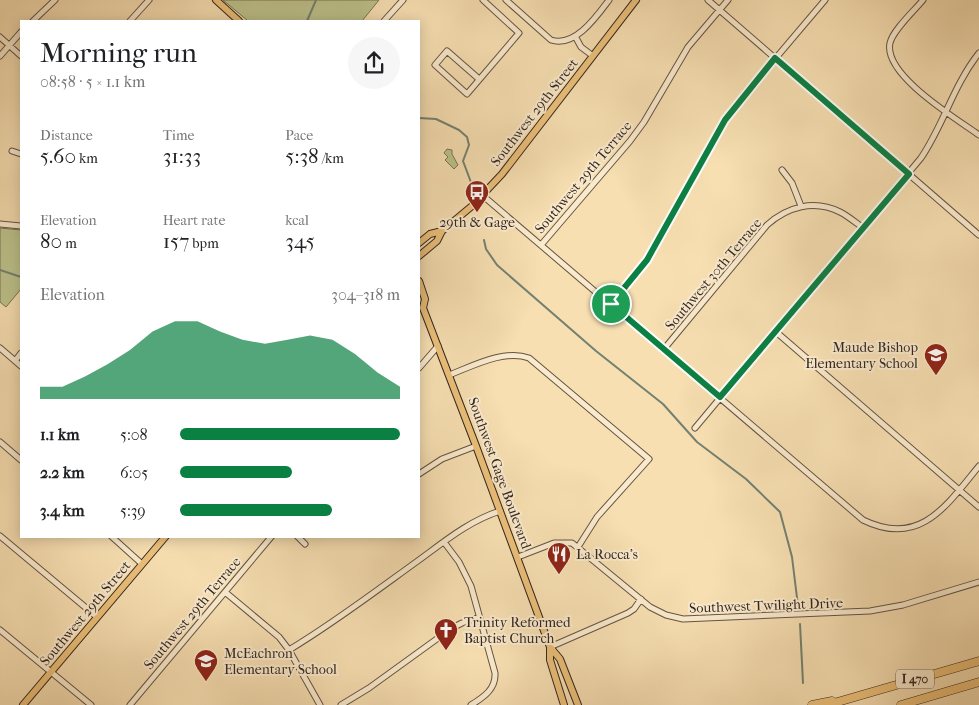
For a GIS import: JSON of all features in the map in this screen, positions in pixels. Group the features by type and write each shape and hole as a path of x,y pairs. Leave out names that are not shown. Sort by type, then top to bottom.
{"highway":[{"name":"I 470","path":"827,705 979,661"},
{"name":"I 470","path":"901,705 979,682"},
{"path":"812,705 851,698"}],"main road":[{"path":"216,0 232,19"},
{"name":"Southwest 29th Street","path":"420,255 436,242 442,231 482,195 512,162 636,0"},
{"name":"Southwest 29th Street","path":"420,242 430,234 442,231"},
{"name":"Southwest Gage Boulevard","path":"420,284 425,299 421,306 518,557 550,647 550,660 564,705"},
{"name":"Southwest 29th Street","path":"23,705 164,538"},
{"name":"Southwest Gage Boulevard","path":"550,647 560,659 578,705"}],"street":[{"path":"34,20 55,0"},
{"path":"131,20 149,0"},
{"path":"385,20 403,0"},
{"path":"479,79 447,51 435,65 467,94 520,32 483,0"},
{"path":"506,0 551,40 558,42 575,36 592,22 610,0"},
{"path":"708,0 979,235"},
{"name":"Southwest 29th Terrace","path":"541,245 630,141 644,122 683,54 728,0"},
{"path":"611,304 647,260 725,120 825,0"},
{"path":"923,0 893,36 890,43 892,59 920,93 944,112 979,135"},
{"path":"0,56 20,33"},
{"path":"575,36 581,47 593,56"},
{"path":"0,37 20,55"},
{"path":"695,428 909,174 936,134 944,112 963,75 979,53"},
{"path":"12,151 20,154"},
{"path":"782,170 792,183 800,206 830,208 840,212 863,228"},
{"path":"482,195 664,348 856,515 885,528 902,529 914,526 939,513 979,466"},
{"name":"Southwest 30th Terrace","path":"664,348 767,225 783,214 800,206"},
{"path":"0,224 20,226"},
{"path":"775,331 979,507"},
{"path":"420,367 438,346"},
{"path":"0,348 20,365"},
{"path":"15,361 20,354"},
{"path":"449,375 506,355 518,354 529,358 649,459 597,517 578,547 566,542 554,543 518,557"},
{"path":"0,442 20,459"},
{"path":"420,473 442,459 476,446"},
{"path":"289,650 315,634 467,525 500,511"},
{"path":"0,536 97,618"},
{"path":"113,538 142,564"},
{"name":"Southwest 29th Terrace","path":"130,705 270,538"},
{"path":"298,538 305,544"},
{"path":"444,542 466,574 474,594 495,678 490,690 471,705"},
{"name":"Southwest Twilight Drive","path":"578,547 641,600 661,613 682,620 884,609 979,582"},
{"path":"225,592 275,633 289,650 320,705"},
{"path":"550,647 628,613 641,600"},
{"path":"341,705 369,688 452,628 462,622 479,617"},
{"path":"0,630 91,705"}],"green space":[{"path":"223,0 379,0 363,20 247,20"},
{"path":"447,149 452,150 458,165 454,169 445,160 448,157 444,153"},
{"path":"0,228 20,230 20,290 6,307 0,302"}],"waterway":[{"path":"307,20 316,0"},
{"path":"420,118 436,119 459,130 467,137 469,145 463,161 472,185"},
{"path":"484,240 486,249 497,265 596,351 663,404 697,442 746,479 780,512 792,557 798,606"},
{"path":"0,270 20,277"},
{"path":"800,624 803,683"}],"place":[{"name":"29th & Gage","path":"477,213"},
{"name":"Maude Bishop Elementary School","path":"936,376"},
{"name":"La Rocca's","path":"559,575"},
{"name":"Trinity Reformed Baptist Church","path":"446,651"},
{"name":"McEachron Elementary School","path":"206,682"}],"route":[{"path":"775,58 909,174 720,397 611,304 647,260 725,120 775,58"}]}
